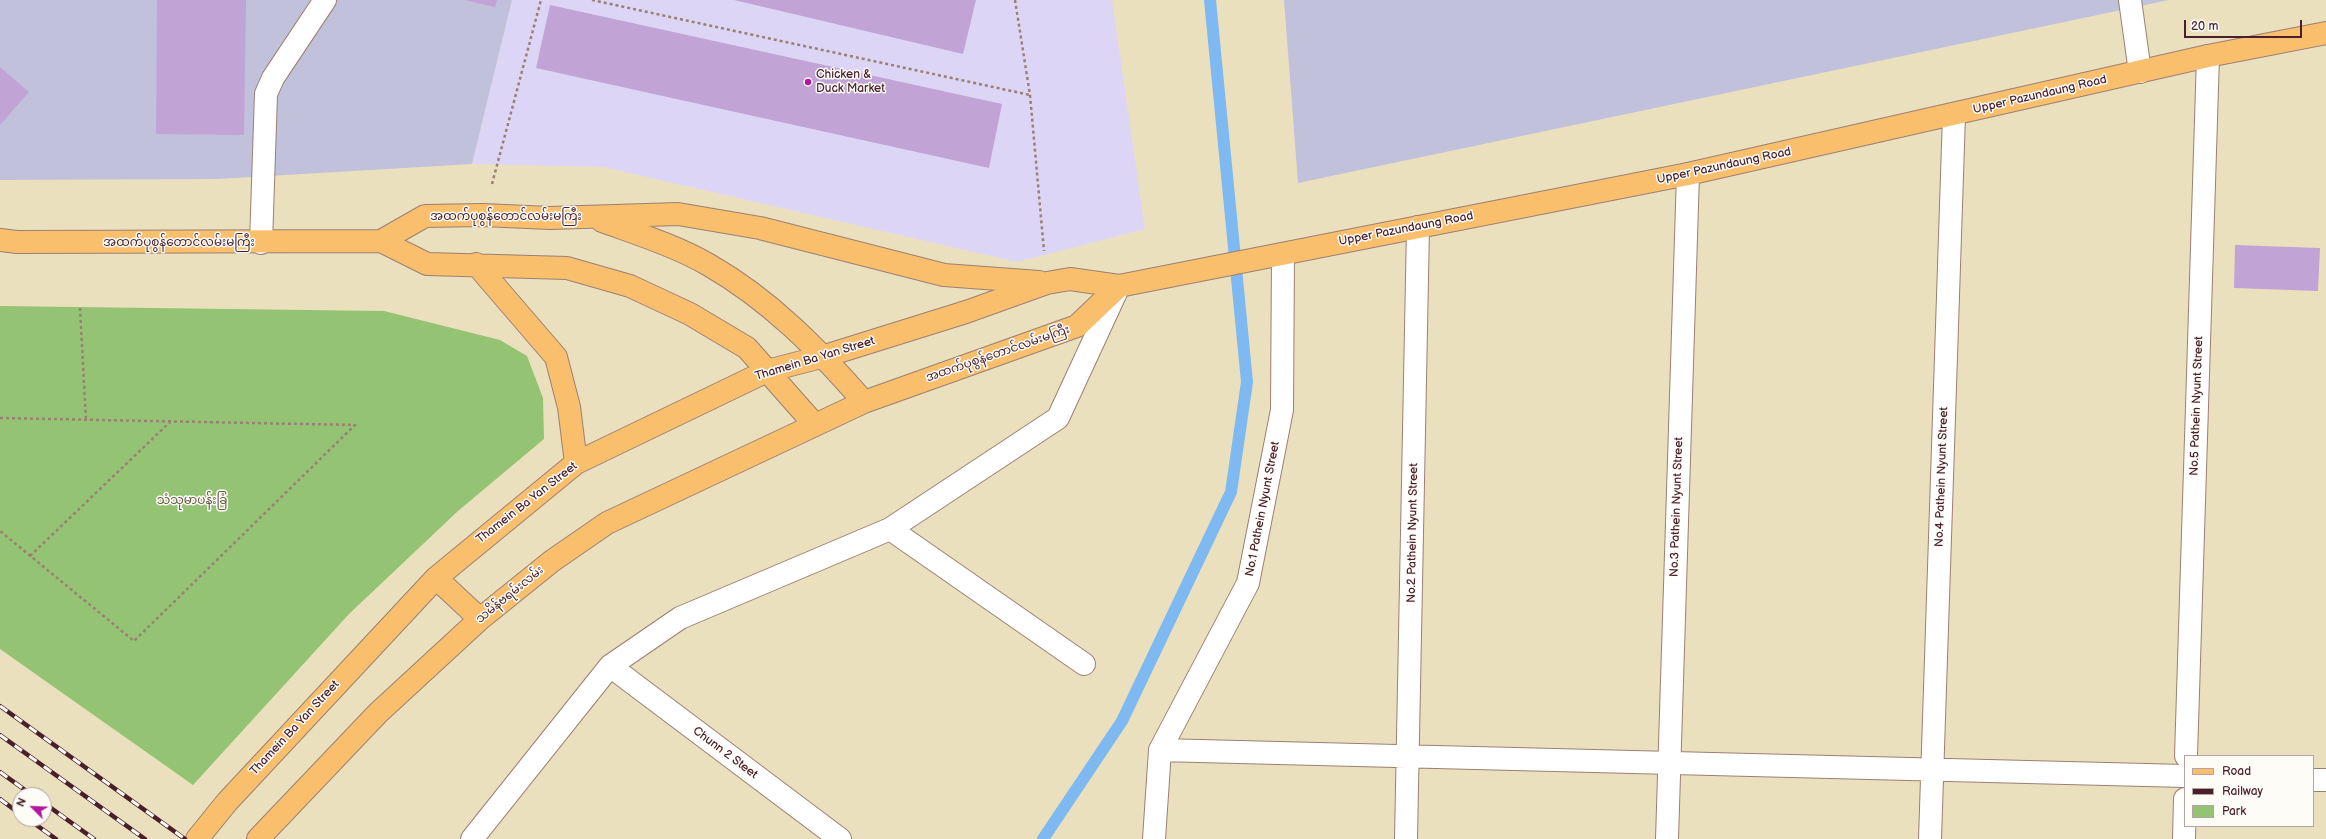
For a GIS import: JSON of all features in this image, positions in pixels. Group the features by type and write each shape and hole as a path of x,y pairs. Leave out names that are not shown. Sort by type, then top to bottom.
{"main road":[{"name":"Upper Pazundaung Road","path":"1119,286 1688,174 1954,115 2208,56 2326,33"},
{"path":"592,217 678,214 760,228 944,275 1046,283 1070,279 1119,286"},
{"name":"အထက်ပုစွန်တောင်လမ်းမကြီး","path":"381,242 425,216 483,215 550,218 592,217 652,239 708,265 774,310 825,356 864,402"},
{"name":"အထက်ပုစွန်တောင်လမ်းမကြီး","path":"0,240 17,242 381,242 427,264 476,264 567,268 630,286 690,314 747,348 815,425 864,402 1077,326 1119,286"},
{"path":"476,264 556,357 569,407 576,463"},
{"name":"Thamein Ba Yan Street","path":"197,839 227,802 436,578 576,463 767,371 825,356 966,312 1046,283"},
{"name":"သမိန်ဗရမ်းလမ်း","path":"260,836 378,713 480,619 552,561 607,523 815,425"},
{"path":"436,578 480,619"}],"street":[{"path":"261,243 266,94 273,78 325,0"},
{"path":"2130,0 2140,72"},
{"name":"No.5 Pathein Nyunt Street","path":"2186,755 2208,56"},
{"name":"No.4 Pathein Nyunt Street","path":"1930,839 1954,115"},
{"name":"No.3 Pathein Nyunt Street","path":"1667,839 1688,174"},
{"name":"No.2 Pathein Nyunt Street","path":"1406,839 1409,758 1418,227"},
{"name":"No.1 Pathein Nyunt Street","path":"1154,839 1160,750 1248,583 1282,410 1283,254"},
{"path":"472,839 610,666 680,618 890,529 1058,418 1119,286"},
{"path":"890,529 1084,664"},
{"name":"Chunn 2 Steet","path":"610,666 840,839"},
{"path":"1160,750 1669,765 2184,776"},
{"path":"2314,780 2326,780"},
{"path":"2184,827 2184,839"}],"path":[{"path":"483,215 541,0"},
{"path":"592,0 1030,95"},
{"path":"1015,0 1030,95 1046,283"},
{"path":"80,308 86,420"},
{"path":"0,418 355,425 134,641 0,531"},
{"path":"30,556 170,422"}],"shaded area":[{"path":"0,0 512,0 472,164 218,179 0,180"},
{"name":"Chicken & Duck Market","path":"512,0 1112,0 1145,229 1017,262 603,167 472,164"},
{"path":"1284,0 2169,0 1298,183"}],"green space":[{"name":"သံသုမာပန်းခြံ","path":"0,306 384,311 500,340 527,356 543,398 544,439 458,511 349,614 193,785 0,649"}],"building":[{"path":"157,0 246,0 244,135 156,134"},
{"path":"464,0 497,0 495,7"},
{"path":"734,0 976,0 963,54"},
{"path":"550,5 1002,104 989,168 536,68"},
{"path":"0,67 29,92 0,125"},
{"path":"2235,245 2320,248 2318,291 2234,288"}],"waterway":[{"path":"1043,839 1122,721 1231,492 1247,382 1210,0"}],"railway":[{"path":"0,706 185,839"},
{"path":"0,735 145,839"},
{"path":"0,772 21,787"},
{"path":"0,799 12,808"},
{"path":"52,809 94,839"},
{"path":"39,827 56,839"}],"place":[{"name":"Chicken & Duck Market","path":"808,82"}]}
